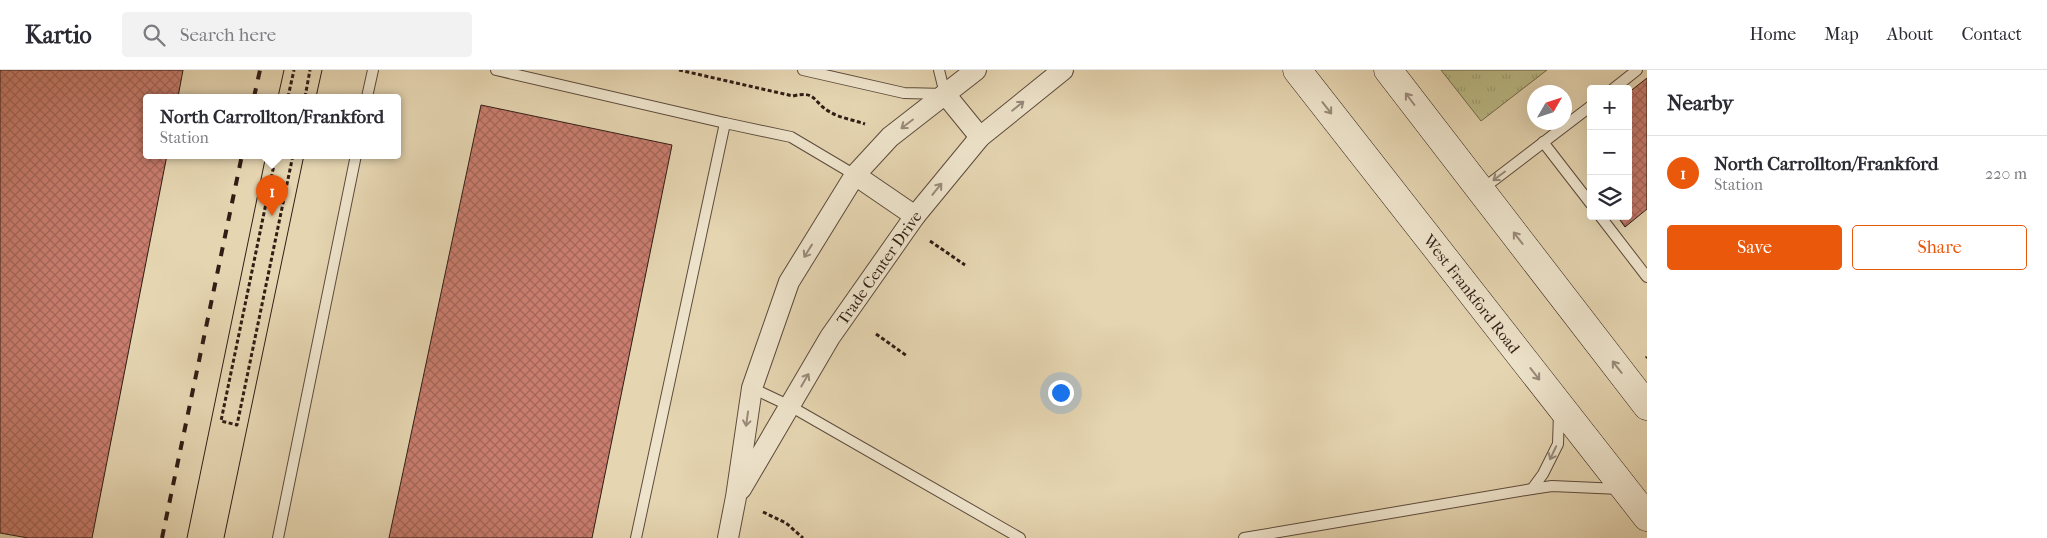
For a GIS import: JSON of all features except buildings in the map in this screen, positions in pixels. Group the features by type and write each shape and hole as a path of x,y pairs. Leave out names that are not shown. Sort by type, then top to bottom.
{"main road":[{"name":"West Frankford Road","path":"1297,70 1647,517"},
{"path":"1388,70 1647,406"}],"street":[{"name":"Trade Center Drive","path":"728,538 752,388 789,282 855,175 890,137 976,70"},
{"name":"Trade Center Drive","path":"736,497 830,337 915,216 980,136 1063,70"},
{"path":"945,94 980,136"},
{"path":"855,175 915,216"}],"lane":[{"path":"368,94 373,70"},
{"path":"496,70 791,137 855,175"},
{"path":"803,70 904,93 945,94 939,70"},
{"path":"1618,85 1637,70"},
{"path":"1481,190 1587,109"},
{"path":"636,538 726,123"},
{"path":"1543,142 1587,199"},
{"path":"278,538 355,159"},
{"path":"1603,220 1647,277"},
{"path":"752,388 790,406 1020,538"},
{"path":"1532,489 1543,474 1558,444 1560,406"},
{"path":"1244,538 1552,486 1625,490"}],"path":[{"path":"289,94 294,70"},
{"path":"306,94 310,70"},
{"path":"679,70 793,96 804,93 813,96 830,112 864,124"},
{"path":"275,159 221,421 237,425 292,159"},
{"path":"930,241 966,265"},
{"path":"876,334 907,356"},
{"path":"763,512 786,523 803,538"}],"green space":[{"path":"1441,70 1547,70 1527,85 1481,121"}],"tram line":[{"path":"279,94 284,70"},
{"path":"317,94 322,70"},
{"path":"187,538 265,159"},
{"path":"224,538 303,159"}],"railway":[{"path":"255,94 260,70"},
{"path":"162,538 241,159"}],"place":[{"name":"North Carrollton/Frankford","path":"272,216"}]}
